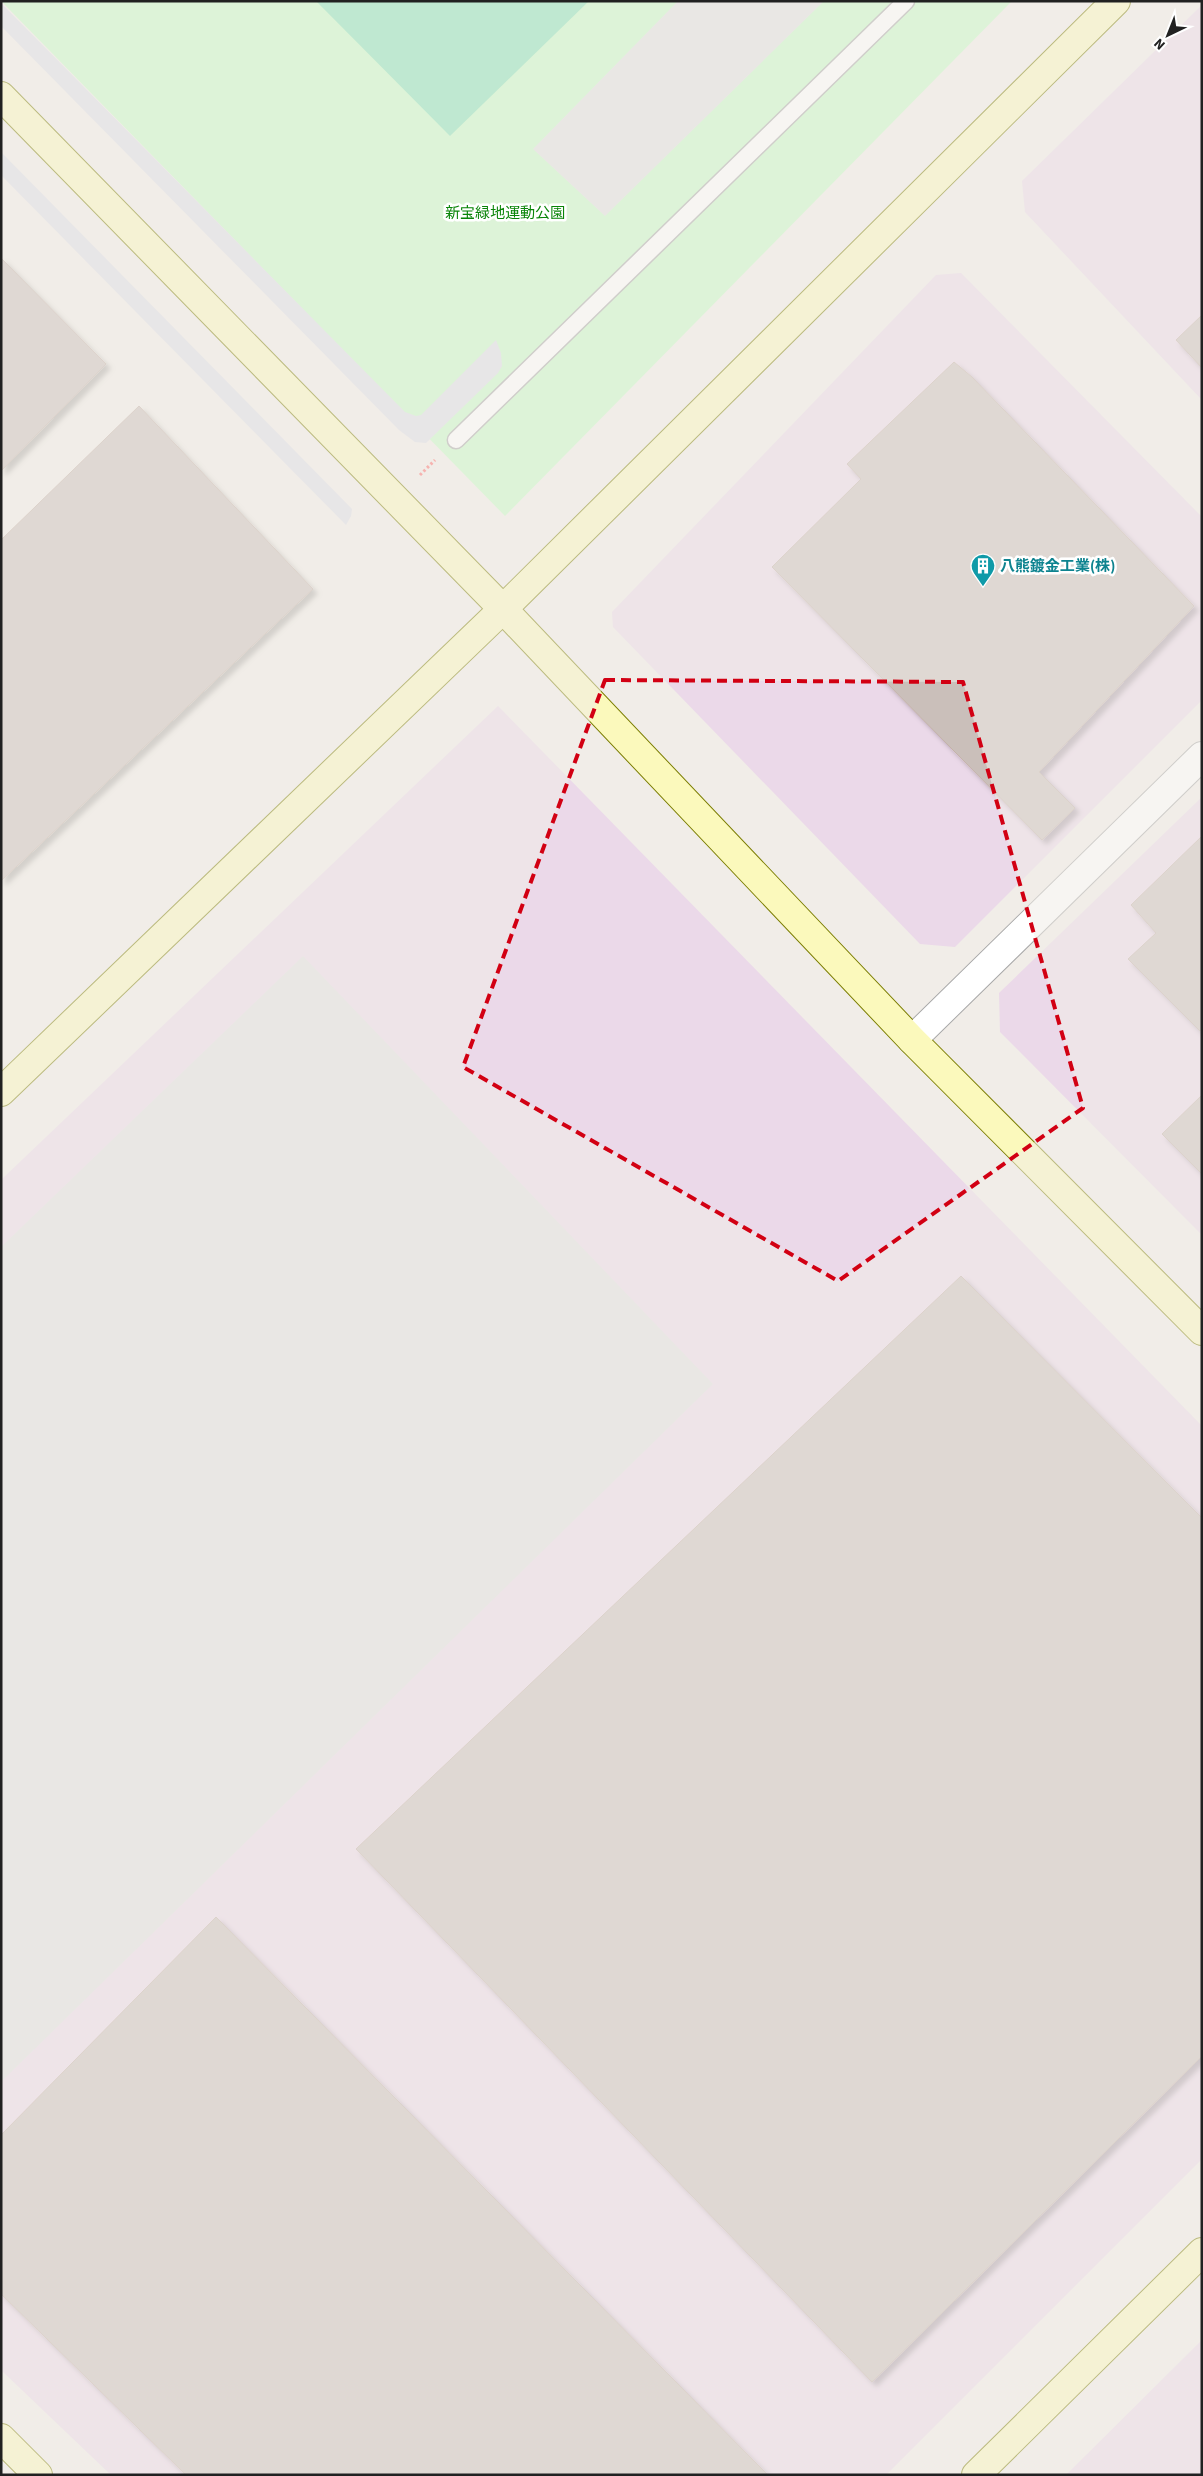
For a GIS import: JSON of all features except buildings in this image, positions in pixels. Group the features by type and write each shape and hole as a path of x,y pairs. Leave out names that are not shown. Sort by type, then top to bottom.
{"street":[{"path":"1,1092 503,608 1116,1"},
{"path":"1,96 503,608 912,1040 1202,1331"},
{"path":"912,1040 1202,756"},
{"path":"976,2475 1202,2252"},
{"path":"1,2438 38,2475"}],"lane":[{"path":"456,440 906,1"}],"path":[{"path":"396,498 456,440"}],"highlighted area":[{"path":"605,680 963,682 1083,1108 838,1281 463,1067"}],"shaded area":[{"path":"678,1 824,1 605,216 533,149"},
{"path":"1,3 405,412 416,416 421,415 496,340 501,353 502,366 498,373 426,443 415,442 399,430 1,26"},
{"path":"1202,5 1202,400 1025,212 1022,181"},
{"path":"1,152 352,509 351,516 346,525 1,175"},
{"path":"961,273 1202,517 1202,700 955,947 920,944 613,627 612,612 936,275"},
{"path":"498,706 1202,1426 1202,2159 886,2475 111,2475 1,2370 1,1180"},
{"path":"1202,797 1202,1235 1000,1032 999,993"},
{"path":"303,956 713,1384 1,2082 1,1247"},
{"path":"1202,2340 1202,2475 1066,2475"}],"green space":[{"name":"新宝緑地運動公園","path":"1,1 1012,1 505,516"},
{"path":"316,1 589,1 450,136"}],"place":[{"name":"八熊鍍金工業(株)","path":"983,587"}]}
